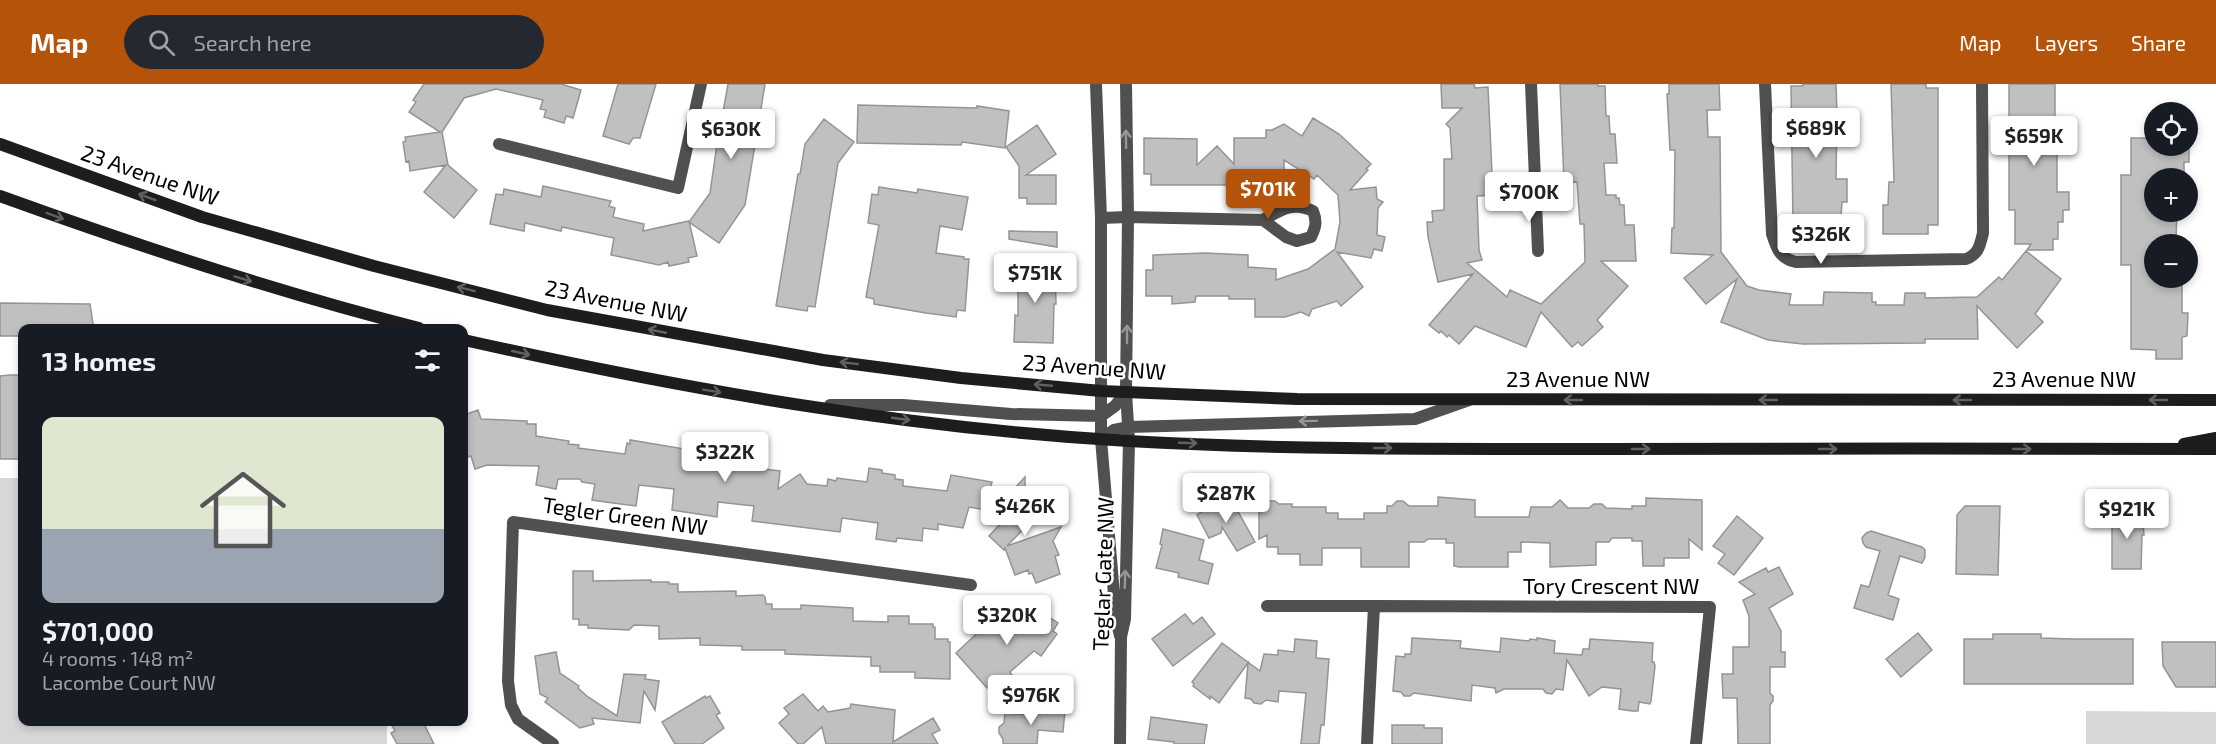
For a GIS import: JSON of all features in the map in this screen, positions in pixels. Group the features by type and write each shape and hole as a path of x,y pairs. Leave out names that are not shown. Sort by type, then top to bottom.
{"main road":[{"name":"23 Avenue NW","path":"0,144 202,217 374,266 547,310 823,360 961,378 1101,391 1297,399 2216,400"},
{"path":"0,196 187,262 403,324"},
{"path":"468,341 676,386 957,426 1129,441 1308,448 2216,449"},
{"path":"2159,449 2216,438"}],"street":[{"path":"499,144 678,188 700,84"},
{"path":"1096,84 1101,218 1101,439 1116,619 1121,637"},
{"name":"Teglar Gate NW","path":"1120,744 1121,637 1125,619 1129,441 1126,392 1128,217 1126,84"},
{"path":"1531,84 1538,250"},
{"path":"1765,84 1772,234 1777,250 1784,259 1796,262 1966,259 1973,256 1979,249 1983,233 1982,84"},
{"path":"1101,218 1263,220"},
{"path":"802,405 903,405 1011,414 1101,416 1115,406 1126,392"},
{"path":"1101,439 1114,430 1129,427 1416,419 1468,400"},
{"name":"Tegler Green NW","path":"553,744 518,719 511,705 508,681 513,522 971,585"},
{"name":"Tory Crescent NW","path":"1267,606 1710,607 1696,744"},
{"path":"1367,744 1374,606"}],"shaded area":[{"path":"0,478 18,478 18,726 387,726 387,744 0,744"},
{"path":"2086,711 2216,712 2216,744 2086,744"}],"building":[{"path":"424,84 561,84 581,90 573,118 566,116 564,123 544,117 546,110 540,109 543,100 496,89 464,98 442,132 448,165 477,190 454,218 424,192 446,165 410,171 409,161 406,162 403,142 406,141 405,137 440,132 409,112 416,102 413,100"},
{"path":"618,84 656,84 640,138 633,138 629,144 603,136"},
{"path":"728,84 765,84 745,205 719,243 689,222 710,193 717,144 712,143 718,111 723,112"},
{"path":"1441,84 1474,84 1475,88 1488,87 1493,195 1477,196 1479,250 1482,260 1467,263 1507,297 1510,290 1541,304 1585,262 1584,224 1580,224 1577,182 1564,183 1560,84 1605,86 1606,116 1609,116 1610,134 1615,134 1617,163 1604,163 1606,195 1616,195 1616,198 1619,198 1620,205 1624,205 1625,225 1634,225 1636,261 1601,261 1628,286 1597,320 1603,327 1582,346 1578,342 1572,347 1541,312 1526,347 1475,326 1459,344 1449,335 1447,337 1441,331 1439,333 1429,325 1473,274 1438,282 1428,237 1427,222 1433,222 1432,211 1444,210 1444,159 1452,159 1450,128 1446,124 1462,108 1442,108"},
{"path":"1669,84 1719,84 1720,110 1707,110 1708,137 1720,137 1721,252 1747,286 1791,294 1789,305 1823,305 1824,292 1872,293 1872,302 1876,302 1876,305 1904,305 1905,293 1925,293 1925,298 1977,297 1999,277 2002,280 2026,251 2061,279 2035,314 2043,322 2017,348 1977,306 1978,339 1925,339 1925,343 1803,344 1768,340 1721,322 1737,279 1706,304 1684,278 1713,255 1671,253 1672,228 1674,228 1675,150 1670,150 1667,94 1669,94"},
{"path":"1803,84 1836,84 1836,179 1847,179 1847,202 1842,202 1840,232 1818,234 1808,232 1808,227 1793,225 1791,86 1803,86"},
{"path":"1891,84 1926,84 1926,88 1938,88 1938,225 1928,225 1928,234 1883,234 1883,205 1888,205 1889,182 1894,182"},
{"path":"2009,84 2055,84 2055,126 2034,126 2057,148 2057,192 2069,192 2069,210 2063,210 2063,222 2058,222 2058,239 2053,239 2053,250 2027,250 2031,244 2015,244 2015,210 2009,210"},
{"path":"858,105 977,108 977,106 1009,111 1005,148 962,142 961,145 857,143"},
{"path":"1313,118 1339,134 1371,164 1350,190 1376,187 1377,199 1383,202 1378,208 1377,235 1385,237 1382,251 1374,249 1371,258 1337,252 1363,287 1341,306 1337,301 1312,309 1309,316 1301,312 1285,317 1255,317 1255,299 1196,296 1195,302 1172,304 1172,296 1146,296 1146,270 1153,270 1153,255 1205,253 1248,255 1248,267 1276,269 1276,280 1308,269 1335,249 1340,222 1338,195 1317,175 1314,179 1284,160 1284,172 1254,172 1254,182 1230,181 1230,185 1151,185 1151,174 1144,174 1144,138 1197,139 1197,165 1217,146 1234,164 1234,138 1266,138 1266,130 1272,130 1284,124 1302,136"},
{"path":"824,119 854,142 838,163 815,307 808,306 807,311 776,306 805,144"},
{"path":"1037,125 1056,154 1026,175 1056,175 1056,204 1027,204 1027,198 1019,198 1019,166 1006,147"},
{"path":"2131,138 2144,138 2144,156 2189,156 2189,162 2184,162 2184,168 2144,168 2144,222 2177,222 2176,234 2144,234 2144,288 2182,288 2182,313 2188,313 2187,336 2182,337 2182,359 2156,359 2156,350 2131,349 2131,265 2121,265 2121,175 2131,175"},
{"path":"543,186 611,201 609,206 615,208 613,217 644,224 643,231 689,221 697,256 688,258 689,262 669,266 668,262 659,265 611,255 614,238 562,227 561,231 525,223 524,231 490,224 496,194 503,195 504,189 541,197"},
{"path":"879,187 917,193 918,189 968,197 962,230 940,226 936,253 969,259 965,311 957,310 956,317 874,304 874,299 866,297 879,225 868,223 872,194 878,195"},
{"path":"1009,231 1057,232 1057,247 1009,239"},
{"path":"1018,263 1055,267 1056,304 1054,304 1053,343 1014,342 1015,315 1018,316"},
{"path":"0,303 90,304 93,324 18,324 18,336 0,336"},
{"path":"18,375 18,459 0,459 0,376"},
{"path":"478,410 481,419 527,421 527,424 536,424 536,436 569,441 568,444 579,445 578,448 625,454 627,443 630,444 630,440 684,449 685,442 701,444 700,454 724,456 723,464 780,471 778,489 800,474 807,484 827,486 828,479 836,481 837,478 867,482 869,468 895,475 895,479 903,480 903,486 947,491 951,475 992,482 986,505 980,509 969,507 963,528 938,524 938,530 923,528 922,541 897,538 896,542 876,539 878,523 842,518 840,532 752,521 754,506 718,502 717,517 672,510 674,489 639,485 636,506 592,500 595,484 582,482 580,479 558,479 556,489 536,485 539,466 487,465 475,469 471,456 468,457 468,414"},
{"path":"1025,477 1025,500 1034,500 1044,508 1007,546 1061,527 1053,541 1059,555 1055,556 1060,574 1036,583 1032,573 1029,574 1028,570 1015,575 1005,548 1004,550 989,536 1001,523 991,514"},
{"path":"1438,497 1475,500 1475,517 1529,517 1531,507 1552,507 1560,500 1568,508 1589,508 1594,504 1602,504 1606,508 1632,509 1632,506 1646,506 1646,498 1702,500 1702,550 1689,539 1689,558 1664,558 1664,566 1643,566 1642,541 1632,541 1632,538 1612,538 1609,542 1596,542 1596,565 1550,567 1550,543 1521,542 1521,552 1508,552 1508,567 1459,567 1454,566 1454,543 1446,543 1446,539 1428,539 1424,542 1409,542 1409,567 1361,567 1361,548 1322,548 1322,565 1300,565 1300,554 1278,554 1278,547 1267,547 1267,535 1259,539 1259,505 1269,501 1292,504 1292,507 1326,507 1326,513 1338,513 1338,519 1364,519 1364,513 1387,513 1387,506 1392,506 1397,501 1403,501 1409,506 1438,506"},
{"path":"1230,498 1228,504 1231,511 1236,508 1255,542 1237,551 1222,527 1221,533 1209,538 1197,515 1218,500 1219,503"},
{"path":"1965,506 2000,506 1998,575 1956,574 1957,515"},
{"path":"2123,510 2142,510 2144,535 2142,535 2141,569 2112,569 2112,521"},
{"path":"1737,516 1763,538 1734,575 1718,563 1725,554 1713,546"},
{"path":"1163,529 1204,540 1199,560 1213,564 1208,584 1178,577 1179,573 1156,568 1162,545 1160,544"},
{"path":"1871,531 1922,547 1925,550 1922,563 1900,556 1888,595 1899,599 1893,620 1854,608 1861,585 1869,587 1880,551 1866,547 1863,543 1862,538"},
{"path":"1779,567 1793,594 1769,608 1781,631 1781,652 1785,652 1785,667 1770,667 1770,693 1773,701 1770,705 1770,744 1738,744 1737,698 1723,698 1722,674 1733,674 1733,647 1749,647 1749,616 1743,600 1755,594 1739,582 1766,568 1768,572"},
{"path":"573,571 593,571 593,581 669,582 669,584 678,584 678,592 736,591 736,596 763,595 766,604 772,604 772,609 801,609 801,605 853,608 853,621 888,622 888,616 909,616 909,624 933,624 935,639 948,639 950,642 950,679 915,678 915,672 880,672 880,666 871,666 871,657 785,654 785,650 742,650 742,646 700,645 700,638 659,639 659,626 634,625 629,630 588,628 588,625 579,625 579,619 573,619"},
{"path":"1034,607 1058,623 1053,631 1057,634 1041,656 1034,651 1010,672 1013,677 1002,687 996,680 987,688 956,653 986,625 990,629 1002,610 1021,623"},
{"path":"1185,614 1193,624 1202,617 1215,634 1173,666 1152,639"},
{"path":"1918,633 1932,650 1901,677 1886,659"},
{"path":"1993,634 2041,634 2041,638 2133,639 2133,684 1964,684 1964,639 1993,639"},
{"path":"1412,638 1461,641 1460,648 1500,652 1501,638 1529,641 1530,639 1537,640 1537,638 1555,641 1554,653 1582,655 1583,649 1589,649 1590,639 1653,643 1652,662 1655,666 1651,701 1650,704 1639,702 1638,711 1632,711 1619,709 1621,689 1602,687 1589,696 1567,660 1563,690 1556,689 1552,694 1546,693 1543,689 1504,689 1496,693 1495,688 1472,685 1471,701 1414,693 1404,696 1401,692 1393,691 1396,656 1405,657 1405,654 1411,654"},
{"path":"1295,639 1317,641 1316,658 1329,659 1324,725 1321,725 1319,744 1301,744 1306,693 1279,691 1278,702 1266,700 1261,704 1245,698 1248,663 1219,703 1193,686 1192,682 1222,643 1260,671 1264,654 1278,655 1278,650 1294,652"},
{"path":"2162,642 2216,642 2216,687 2176,687 2163,666"},
{"path":"556,652 560,673 579,686 578,688 588,697 617,716 624,674 646,675 645,679 659,681 655,710 644,691 640,723 592,718 594,724 580,728 545,702 548,698 540,694 535,656"},
{"path":"803,694 818,711 823,706 828,712 850,708 851,704 895,710 893,742 933,718 940,730 932,734 938,744 826,744 822,727 803,744 798,744 779,723 789,714 784,708"},
{"path":"705,696 706,698 710,696 720,713 716,715 724,728 702,744 675,744 662,722"},
{"path":"1033,708 1065,710 1063,732 1038,730 1037,744 1003,744 999,727 1004,723 1005,713 1033,715"},
{"path":"1151,717 1207,725 1204,744 1174,744 1174,742 1148,739"},
{"path":"1392,725 1424,725 1424,728 1442,728 1442,744 1392,744"},
{"path":"392,726 425,726 434,744 397,744 391,733 395,731"}]}
